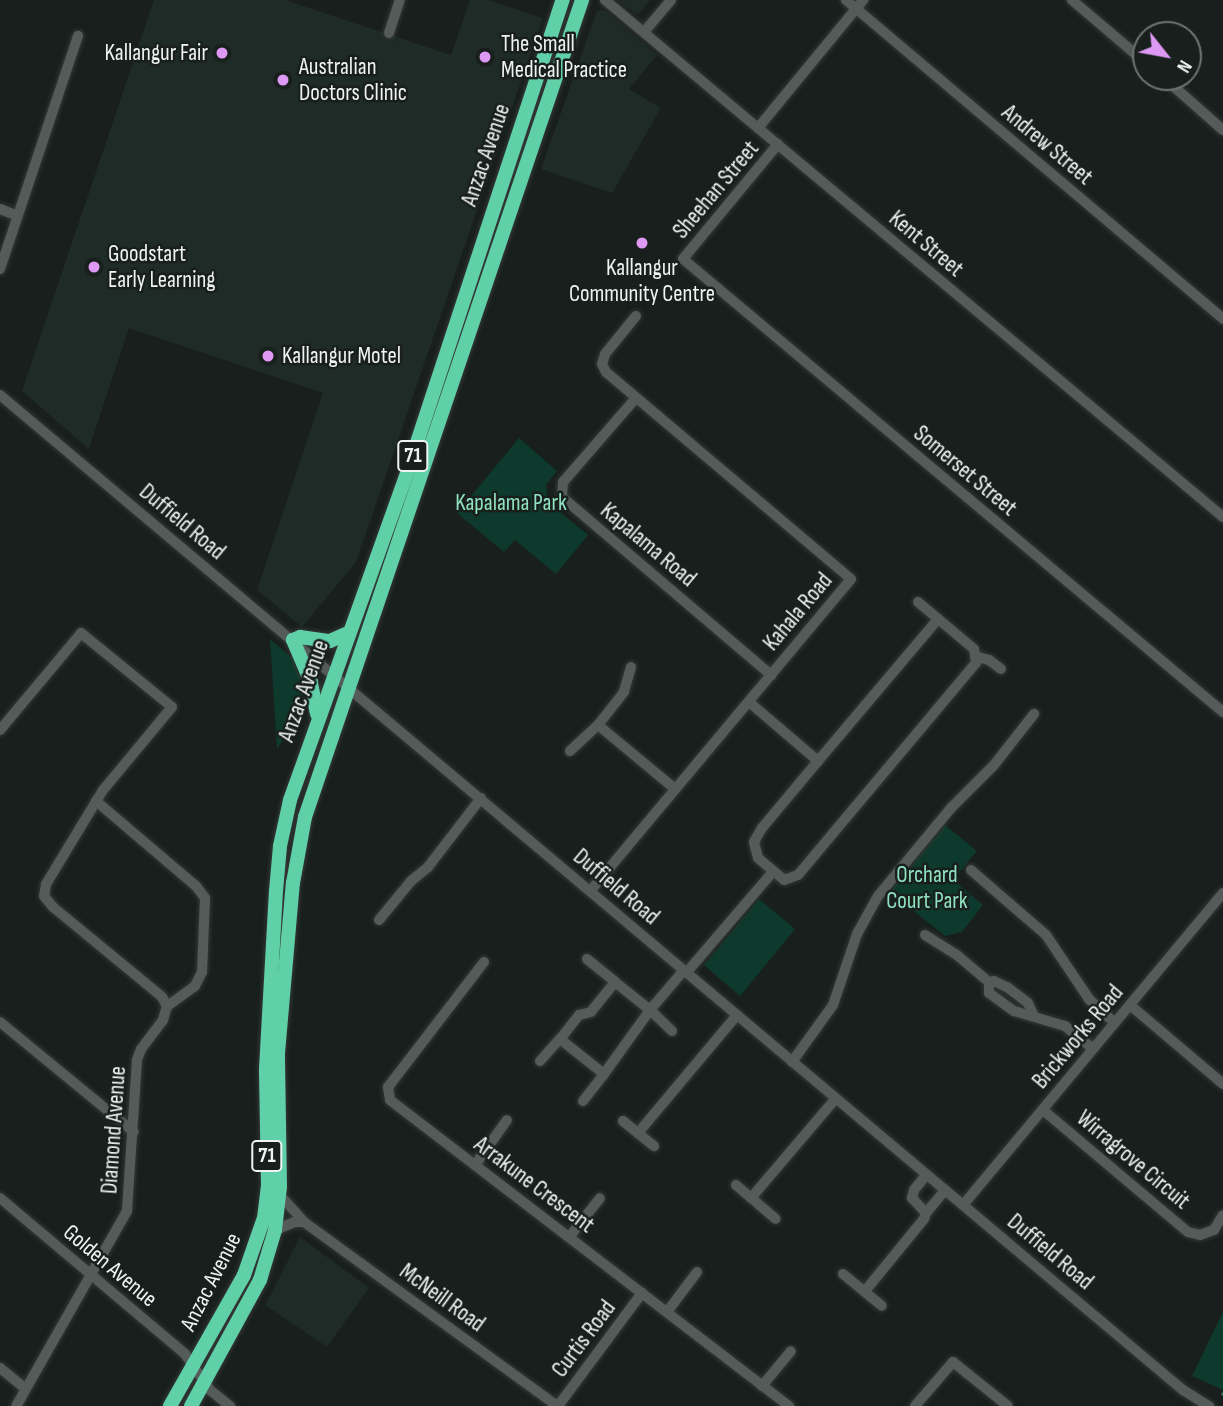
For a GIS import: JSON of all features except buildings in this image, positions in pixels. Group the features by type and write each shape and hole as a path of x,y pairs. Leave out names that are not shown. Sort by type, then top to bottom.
{"highway":[{"name":"Anzac Avenue","path":"170,1406 251,1261 264,1218 268,1186 265,1069 277,866 286,814 317,719 410,464 564,0"},
{"name":"Anzac Avenue","path":"191,1406 260,1280 275,1230 279,1194 278,1053 296,858 305,817 582,0"},
{"path":"317,719 311,681 293,640 300,638 330,641 348,633"}],"street":[{"path":"389,33 400,0"},
{"name":"Kent Street","path":"605,0 1223,517"},
{"path":"644,32 671,0"},
{"name":"Andrew Street","path":"846,0 1223,319"},
{"name":"Sheehan Street","path":"758,128 863,0"},
{"path":"1072,0 1132,51"},
{"path":"0,269 78,36"},
{"path":"1179,91 1223,130"},
{"name":"Sheehan Street","path":"683,259 778,144"},
{"path":"0,209 18,216"},
{"name":"Somerset Street","path":"683,259 1223,712"},
{"name":"Kahala Road","path":"591,890 851,579 606,372 602,364 605,354 636,316"},
{"name":"Duffield Road","path":"0,395 1183,1390 1209,1406"},
{"name":"Kapalama Road","path":"635,399 563,482 562,497 771,675"},
{"path":"918,602 974,649 978,657 989,660 1001,669"},
{"path":"938,619 755,837 755,852 772,873 785,880 798,875 974,666 978,657"},
{"path":"0,730 81,633 172,707 96,801 46,884 44,896 53,907 162,998 167,1006 195,986 202,972 205,898 197,886 96,801"},
{"path":"570,751 602,728 624,692 631,667"},
{"path":"749,702 818,761"},
{"path":"792,1062 833,1005 857,934 878,896 951,808 994,765 1034,714"},
{"path":"602,728 675,789"},
{"path":"379,920 411,881 428,867 481,799"},
{"path":"971,870 1046,935 1089,999 1115,1023"},
{"path":"583,1101 650,1010 772,873"},
{"name":"Brickworks Road","path":"963,1205 1223,893"},
{"path":"925,936 958,956 989,982 998,982 1017,994 1028,1003 1033,1014"},
{"path":"587,960 672,1031"},
{"name":"Arrakune Crescent","path":"484,962 388,1087 390,1100 789,1406"},
{"path":"540,1061 579,1015 591,1012 615,982"},
{"path":"989,982 988,989 992,996 1018,1013 1033,1014 1071,1030 1091,1051"},
{"path":"1130,1005 1223,1084"},
{"name":"Diamond Avenue","path":"16,1406 127,1211 137,1060 141,1049 163,1020 167,1006"},
{"path":"638,1133 737,1015"},
{"path":"0,1022 134,1132"},
{"path":"560,1039 604,1074"},
{"path":"751,1198 836,1098"},
{"name":"Wirragrove Circuit","path":"1043,1110 1188,1231 1200,1235 1214,1230 1223,1215"},
{"path":"475,1165 507,1120"},
{"path":"623,1121 654,1146"},
{"path":"926,1175 914,1189 912,1198 926,1213"},
{"path":"736,1185 776,1219"},
{"path":"865,1291 945,1190"},
{"name":"McNeill Road","path":"279,1194 304,1222 556,1406"},
{"name":"Golden Avenue","path":"0,1198 185,1353 204,1382 230,1406"},
{"path":"570,1236 600,1198"},
{"path":"275,1230 290,1223 304,1222"},
{"path":"667,1312 697,1272"},
{"path":"843,1274 882,1306"},
{"name":"Curtis Road","path":"556,1406 642,1293"},
{"path":"762,1386 791,1351"},
{"path":"915,1406 953,1362 1008,1406"},
{"path":"0,1368 26,1389"}],"shaded area":[{"path":"154,0 285,0 451,55 470,0 488,0 543,18 356,562 302,627 257,590 323,393 129,328 89,449 22,391"},
{"path":"617,0 650,0 638,15"},
{"path":"604,10 657,55 629,89 661,108 612,193 541,169 597,11"},
{"path":"300,1237 369,1288 327,1347 265,1305"}],"green space":[{"name":"Kapalama Park","path":"519,438 557,471 546,485 548,502 588,535 556,574 515,540 504,552 457,513"},
{"path":"270,639 296,661 302,685 301,712 277,749"},
{"name":"Orchard Court Park","path":"945,825 977,851 953,880 983,905 962,932 945,936 890,892"},
{"path":"759,899 795,929 740,996 704,965"},
{"path":"1223,1312 1223,1390 1192,1376"}],"place":[{"name":"Kallangur Fair","path":"222,53"},
{"name":"The Small Medical Practice","path":"485,57"},
{"name":"Australian Doctors Clinic","path":"283,80"},
{"name":"Kallangur Community Centre","path":"642,243"},
{"name":"Goodstart Early Learning","path":"94,267"},
{"name":"Kallangur Motel","path":"268,356"}]}
